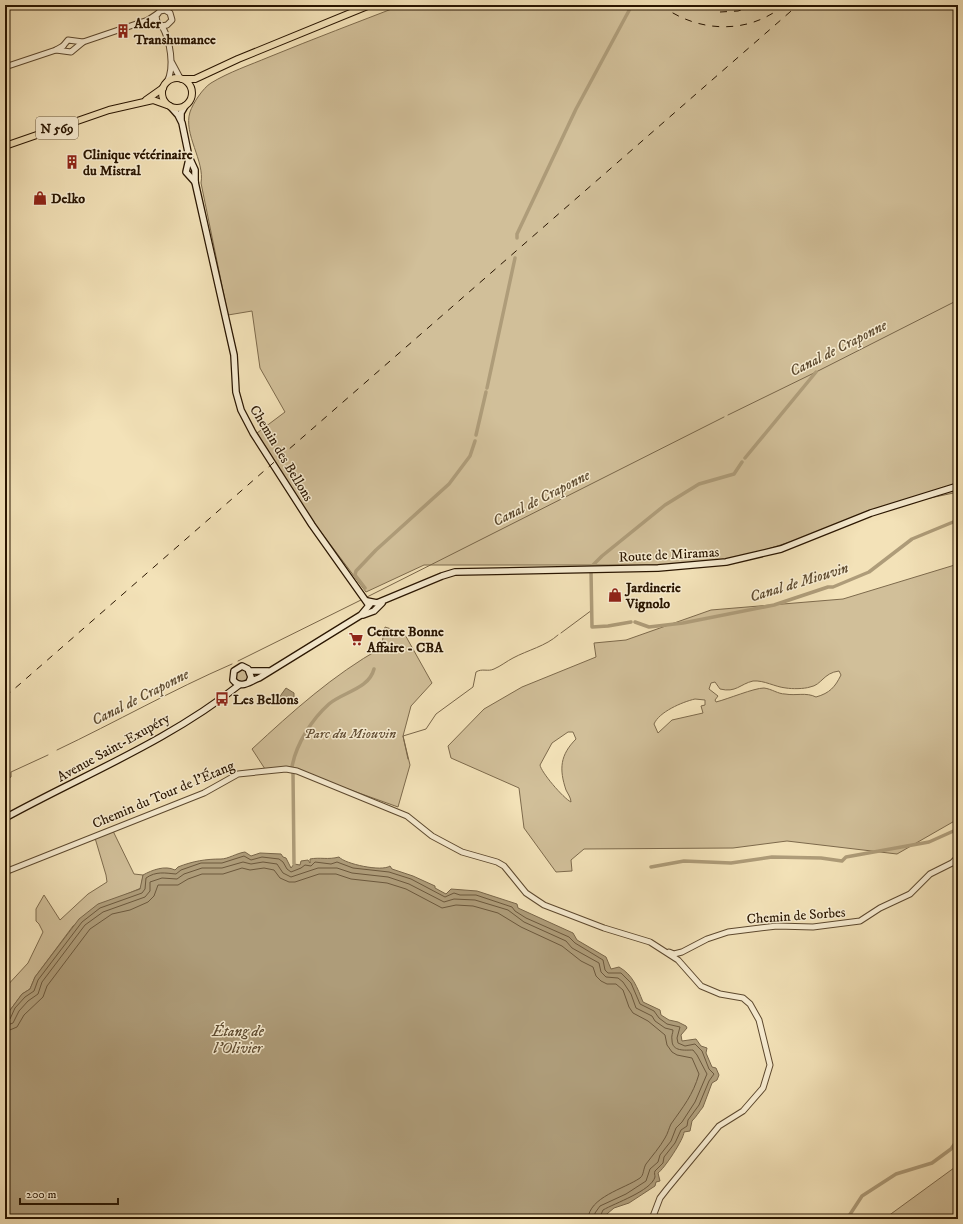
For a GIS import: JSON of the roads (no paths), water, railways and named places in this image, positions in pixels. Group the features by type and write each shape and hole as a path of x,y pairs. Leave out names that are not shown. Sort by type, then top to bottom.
{"main road":[{"path":"182,123 178,114 163,99 163,88 167,82 173,78 194,80 207,73 370,5"},
{"path":"190,166 195,168 193,174 186,172 190,166 181,113 190,100 196,82 207,73"},
{"path":"181,79 189,84 192,92"},
{"name":"N 569","path":"142,102 163,88"},
{"name":"N 569","path":"5,146 98,113 142,102 157,101 169,106"},
{"path":"169,106 176,108 185,106"},
{"name":"Chemin des Bellons","path":"193,174 234,355 236,392 241,410 253,433 312,525 371,606"},
{"name":"Route de Miramas","path":"371,606 436,578 456,572 658,568 738,560 781,549 871,513 958,486"},
{"path":"233,680 239,685 244,685 361,615 371,606"},
{"path":"230,692 234,671 238,667 245,667 250,672 251,677 249,682"},
{"path":"250,672 260,673 270,670"},
{"name":"Avenue Saint-Exupéry","path":"5,818 130,754 219,701 239,685"}],"street":[{"path":"5,67 64,48 71,52 83,42 148,20 162,10 168,11 172,17 169,24 169,40 172,63 181,79"},
{"path":"157,14 160,24 167,36 171,66 171,73 167,82"},
{"path":"148,20 160,24 169,24"},
{"path":"64,48 66,40 83,42"},
{"path":"73,41 75,48"},
{"name":"Chemin du Tour de l'Étang","path":"5,872 204,793 238,774 286,769 297,771 402,813 445,844 462,852 497,862 504,866 526,893 544,905 604,928 650,942 668,952 678,960 701,986 720,994 743,998 750,1004 759,1020 770,1065 763,1088 758,1096 743,1111 719,1126 660,1198 652,1219"},
{"name":"Chemin de Sorbes","path":"668,952 674,954 682,952 728,932 777,926 813,927 860,921 880,908 910,894 930,874 952,863 958,857"}],"water":[{"path":"286,688 294,693 294,698 284,701 278,699"},
{"name":"Étang de l'Olivier","path":"245,852 251,856 260,853 281,854 286,858 291,868 294,864 300,865 301,861 308,860 310,863 310,859 339,857 356,865 372,868 386,868 390,866 392,869 413,876 435,886 435,888 446,894 451,889 477,891 517,904 518,908 573,933 577,940 606,957 611,969 619,967 624,970 634,982 643,1002 660,1010 661,1015 669,1020 686,1026 687,1028 681,1035 682,1041 696,1039 701,1046 707,1048 706,1053 712,1067 716,1068 719,1075 717,1080 712,1083 703,1107 692,1121 690,1131 684,1132 681,1141 673,1154 658,1173 660,1181 656,1182 655,1186 629,1203 614,1208 601,1219 5,1219 5,1017 22,994 30,989 35,977 79,919 98,904 140,889 143,875 154,870 167,868 175,870 178,867 194,862 224,859"}],"waterway":[{"path":"517,238 517,234 576,109 632,5"},
{"path":"487,388 515,258"},
{"name":"Canal de Craponne","path":"728,415 958,300"},
{"path":"745,458 816,372"},
{"path":"476,435 486,392"},
{"name":"Canal de Craponne","path":"367,597 724,417"},
{"path":"365,588 355,575 356,571 376,550 449,484 470,456 475,441"},
{"path":"592,566 602,556 665,505 699,484 734,474 742,462"},
{"name":"Canal de Miouvin","path":"635,622 649,627 683,623 774,605 828,587 833,587 869,572 912,539 958,520"},
{"name":"Canal de Miouvin","path":"591,571 592,627 631,622"},
{"name":"Canal de Craponne","path":"238,661 363,599"},
{"path":"561,633 592,610"},
{"path":"408,759 403,736 426,729 436,714 473,687 476,672 480,670 494,669 513,658 548,642 558,635"},
{"name":"Canal de Craponne","path":"57,750 188,684 232,664"},
{"path":"292,767 297,750 311,724 329,704 355,690 367,681 374,669"},
{"name":"Canal de Craponne","path":"5,780 11,777 11,772 48,755"},
{"path":"293,773 294,864"},
{"path":"651,867 684,861 731,863 772,857 821,858 842,861 846,857 929,842 958,829"},
{"path":"847,1219 862,1196 896,1174 932,1163 951,1149 958,1139"}],"railway":[{"path":"661,5 690,21 723,27 739,26 755,22 770,15 784,5"},
{"path":"720,12 738,11 757,5"},
{"path":"5,697 798,5"}],"place":[{"name":"Ader Transhumance","path":"123,31"},
{"name":"Clinique vétérinaire du Mistral","path":"72,162"},
{"name":"Delko","path":"40,198"},
{"name":"Jardinerie Vignolo","path":"615,595"},
{"name":"Centre Bonne Affaire - CBA","path":"356,639"},
{"name":"Les Bellons","path":"222,699"}],"park label":[{"name":"Parc du Miouvin","path":"350,733"}]}
